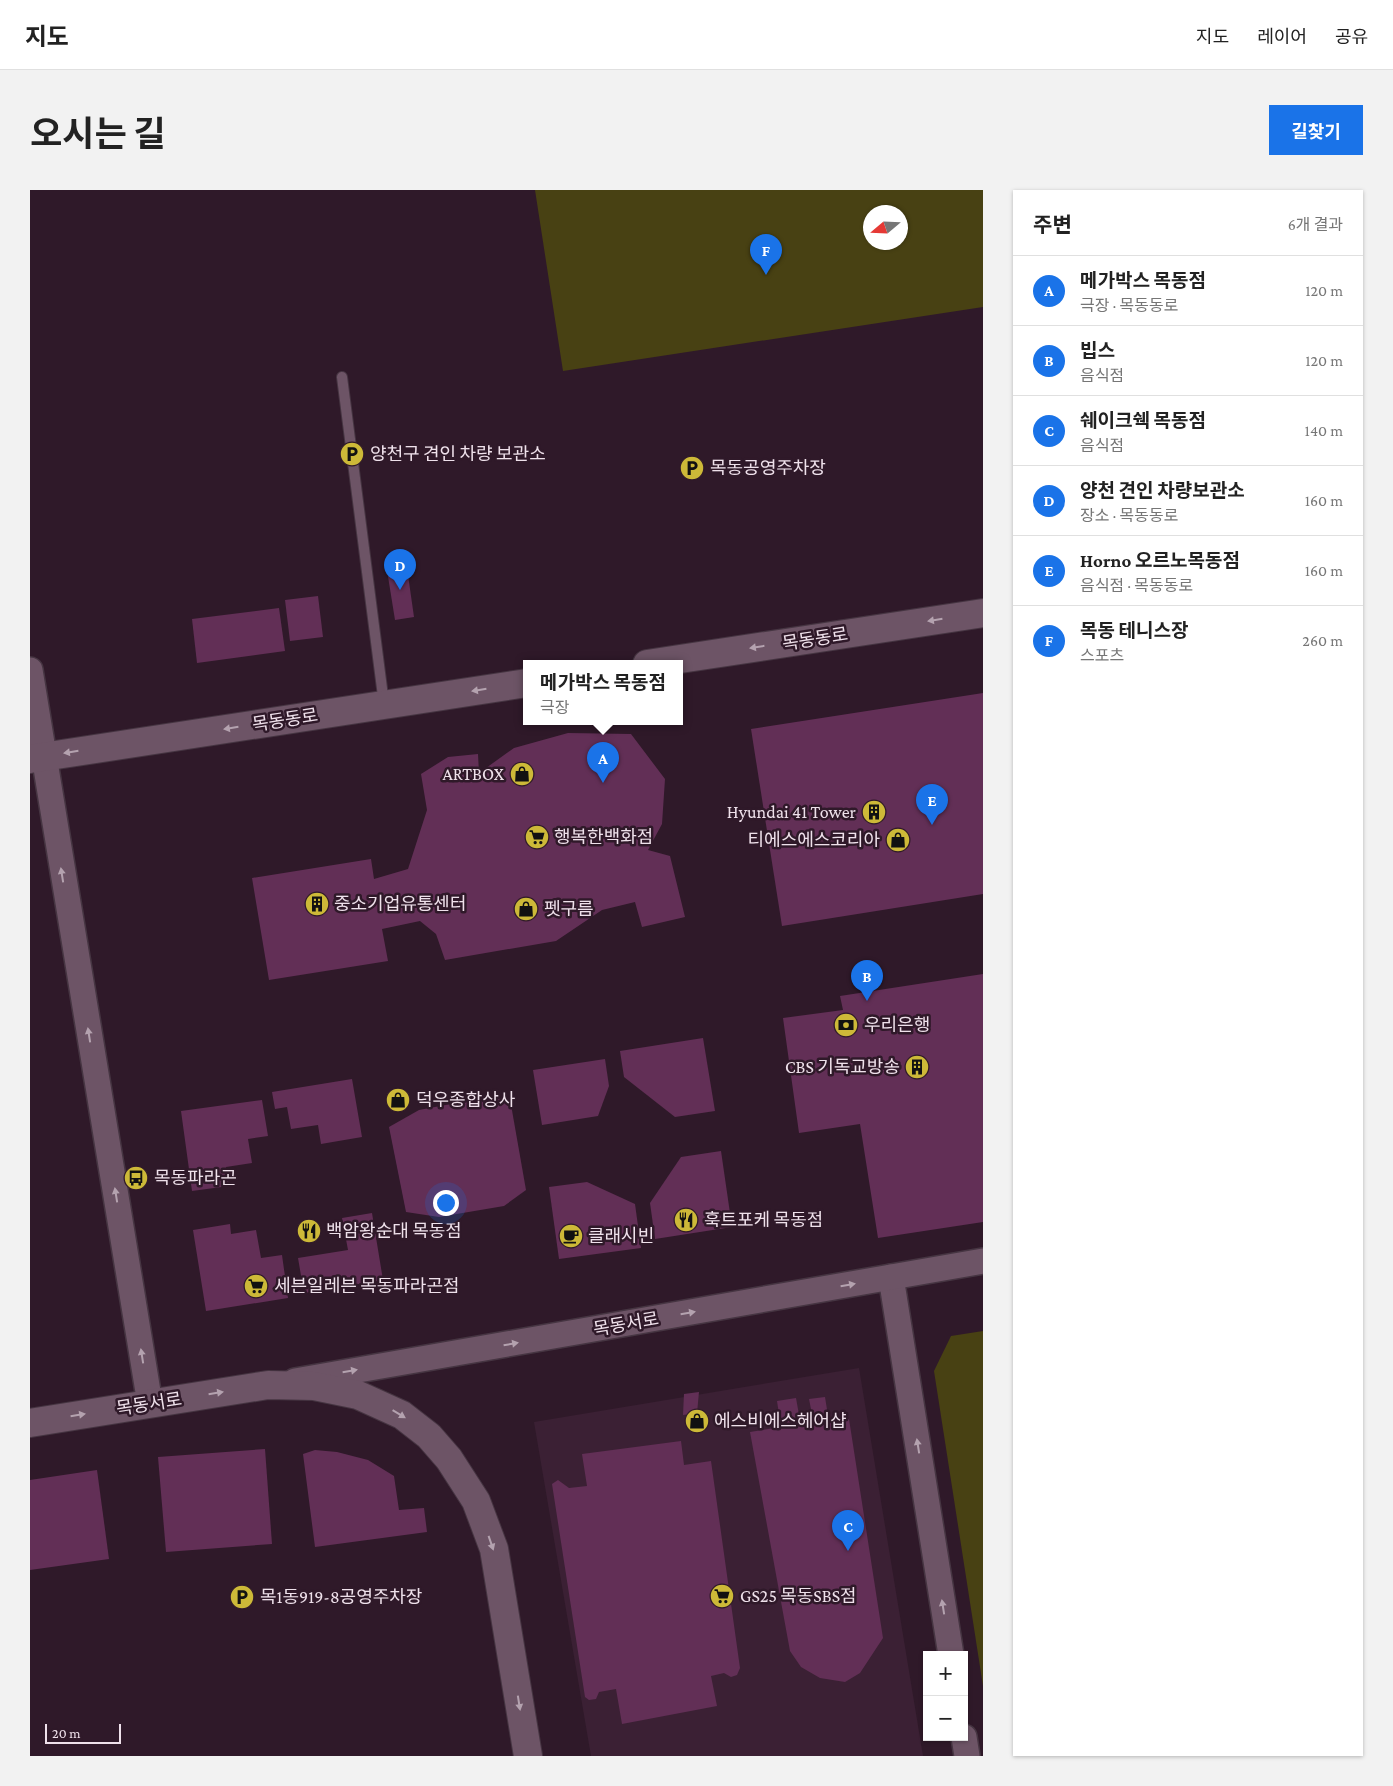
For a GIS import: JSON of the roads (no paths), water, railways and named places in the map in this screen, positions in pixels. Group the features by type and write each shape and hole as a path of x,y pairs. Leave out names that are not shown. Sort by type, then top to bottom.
{"main road":[{"name":"목동동로","path":"673,660 983,613"},
{"name":"목동동로","path":"36,758 523,684"},
{"name":"목동서로","path":"30,1423 268,1385 314,1386 358,1395 402,1415 429,1436 449,1459 476,1501 494,1549 528,1756"}],"street":[{"path":"30,670 36,758 150,1404"},
{"name":"목동서로","path":"268,1385 983,1261"},
{"path":"891,1277 950,1651"},
{"path":"965,1741 967,1756"}],"lane":[{"path":"342,376 384,705"}],"place":[{"name":"목동 테니스장","path":"766,275"},
{"name":"양천구 견인 차량 보관소","path":"352,454"},
{"name":"목동공영주차장","path":"692,468"},
{"name":"양천 견인 차량보관소","path":"400,590"},
{"name":"ARTBOX","path":"522,774"},
{"name":"메가박스 목동점","path":"603,783"},
{"name":"Hyundai 41 Tower","path":"874,812"},
{"name":"Horno 오르노목동점","path":"932,825"},
{"name":"행복한백화점","path":"537,837"},
{"name":"티에스에스코리아","path":"898,840"},
{"name":"중소기업유통센터","path":"317,904"},
{"name":"펫구름","path":"526,909"},
{"name":"빕스","path":"867,1001"},
{"name":"우리은행","path":"846,1025"},
{"name":"CBS 기독교방송","path":"917,1067"},
{"name":"덕우종합상사","path":"398,1100"},
{"name":"목동파라곤","path":"136,1178"},
{"name":"훅트포케 목동점","path":"686,1220"},
{"name":"백암왕순대 목동점","path":"309,1231"},
{"name":"클래시빈","path":"571,1236"},
{"name":"세븐일레븐 목동파라곤점","path":"256,1286"},
{"name":"에스비에스헤어샵","path":"697,1421"},
{"name":"쉐이크쉑 목동점","path":"848,1551"},
{"name":"GS25 목동SBS점","path":"722,1596"},
{"name":"목1동919-8공영주차장","path":"242,1597"}]}
